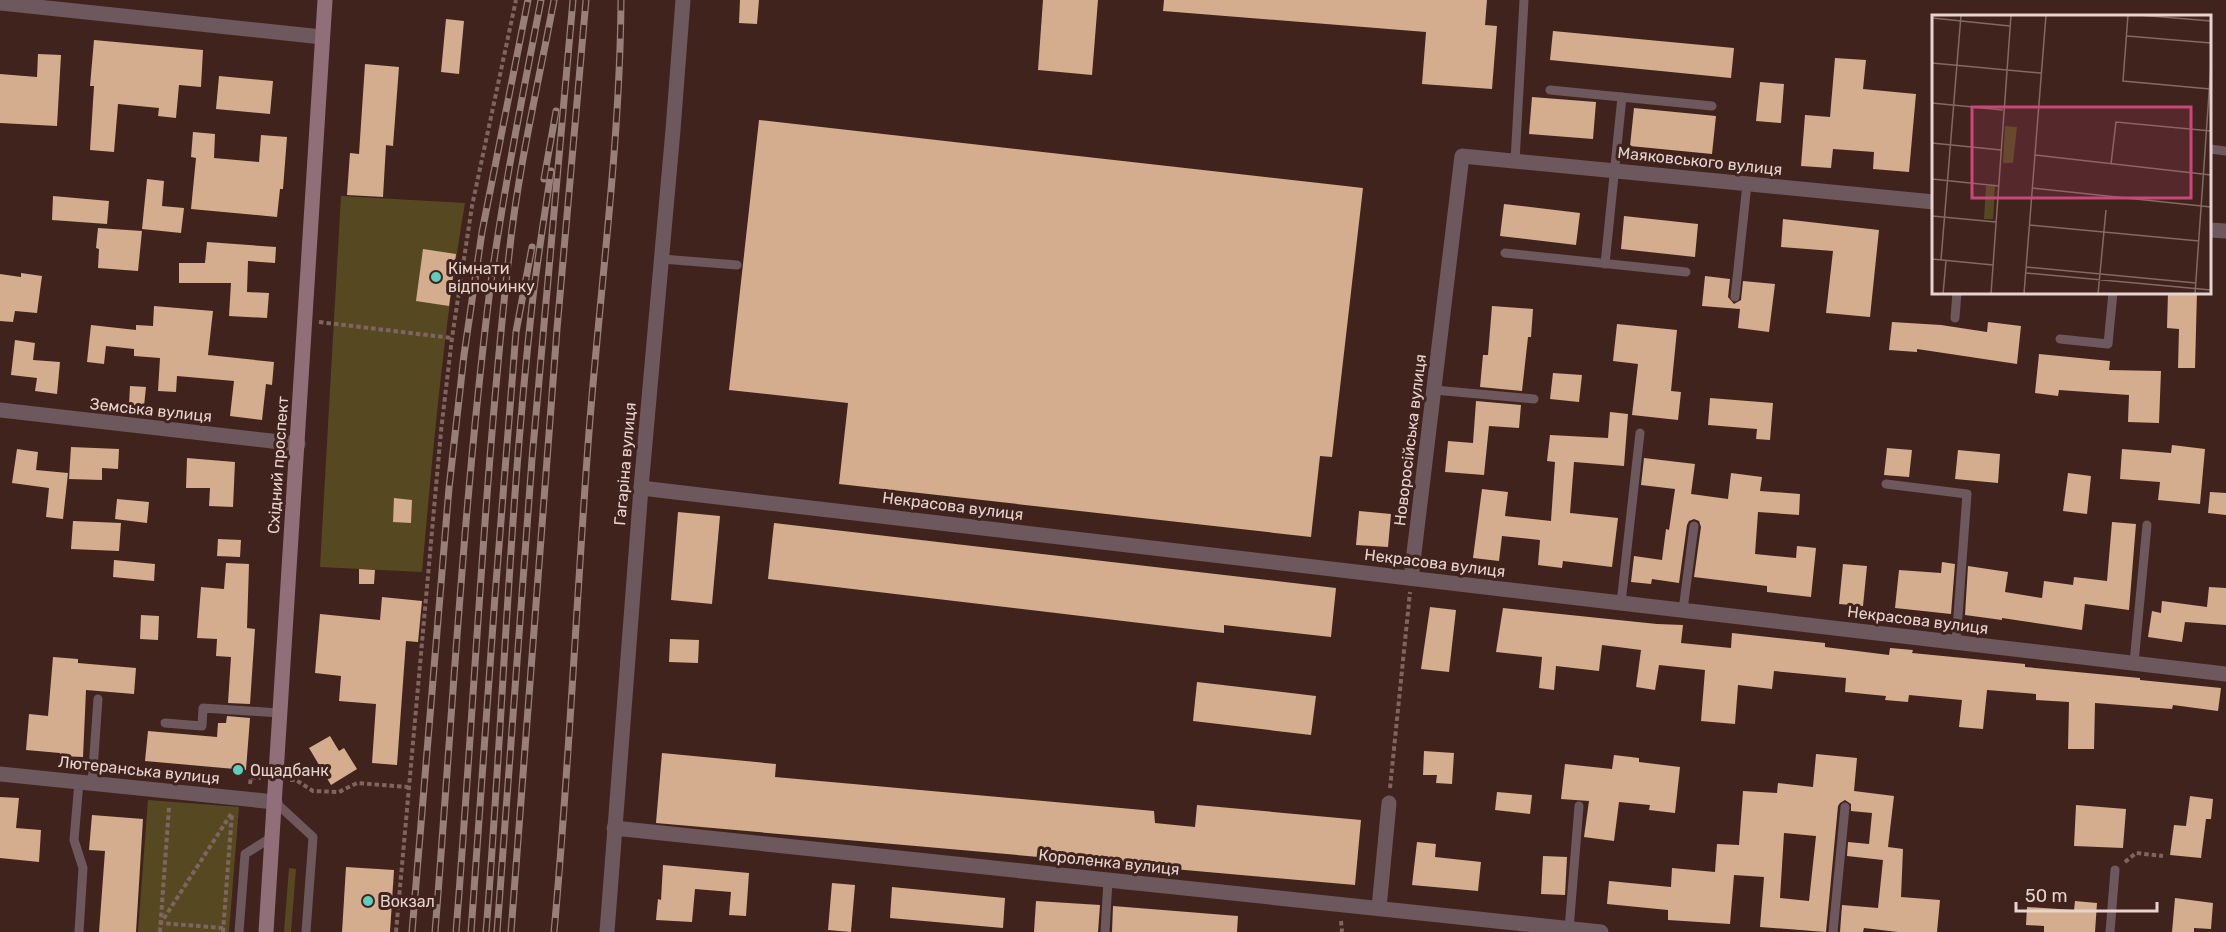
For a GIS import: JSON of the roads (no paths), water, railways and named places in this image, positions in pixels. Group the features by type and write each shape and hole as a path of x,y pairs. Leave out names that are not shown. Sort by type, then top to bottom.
{"main road":[{"name":"Східний проспект","path":"266,932 325,0"}],"street":[{"name":"Гагаріна вулиця","path":"607,932 682,0"},
{"path":"0,3 322,37"},
{"name":"Маяковського вулиця","path":"1462,156 1932,202"},
{"name":"Новоросійська вулиця","path":"1411,578 1462,156"},
{"path":"2211,230 2226,231"},
{"name":"Земська вулиця","path":"0,411 298,444"},
{"name":"Некрасова вулиця","path":"641,488 2226,674"},
{"name":"Лютеранська вулиця","path":"0,774 275,802"},
{"path":"1379,908 1389,803"},
{"name":"Короленка вулиця","path":"614,828 1601,932"}],"lane":[{"path":"1515,161 1524,0"},
{"path":"1550,90 1712,106"},
{"path":"1605,264 1622,97"},
{"path":"2211,149 2226,151"},
{"path":"1735,297 1747,184"},
{"path":"1505,254 1686,272"},
{"path":"662,260 737,265"},
{"path":"1955,318 1957,294"},
{"path":"2060,339 2108,344 2113,294"},
{"path":"1434,390 1534,399"},
{"path":"1621,603 1640,433"},
{"path":"1886,484 1967,494 1956,642"},
{"path":"2134,663 2147,525"},
{"path":"1683,610 1694,526"},
{"path":"79,932 83,868 74,840 98,699"},
{"path":"165,723 202,726 203,708 280,714"},
{"path":"275,802 313,837 306,932"},
{"path":"1569,929 1579,806"},
{"path":"1833,932 1845,807"},
{"path":"239,932 245,854 272,837"},
{"path":"2110,932 2115,870"},
{"path":"1105,932 1108,880"}],"railway":[{"path":"412,932 449,488 464,355 482,232 528,0"},
{"path":"435,932 465,535 480,376 500,222 541,0"},
{"path":"456,932 500,339 513,223 523,159 554,0"},
{"path":"497,932 532,459 573,0"},
{"path":"511,932 557,329 586,0"},
{"path":"554,932 588,445 613,167 621,0"},
{"path":"544,179 556,111"},
{"path":"486,932 518,456 533,297 551,171"},
{"path":"471,932 516,332 532,247"}],"place":[{"name":"Кімнати відпочинку","path":"436,277"},
{"name":"Ощадбанк","path":"238,770"},
{"name":"Вокзал","path":"368,901"}]}
